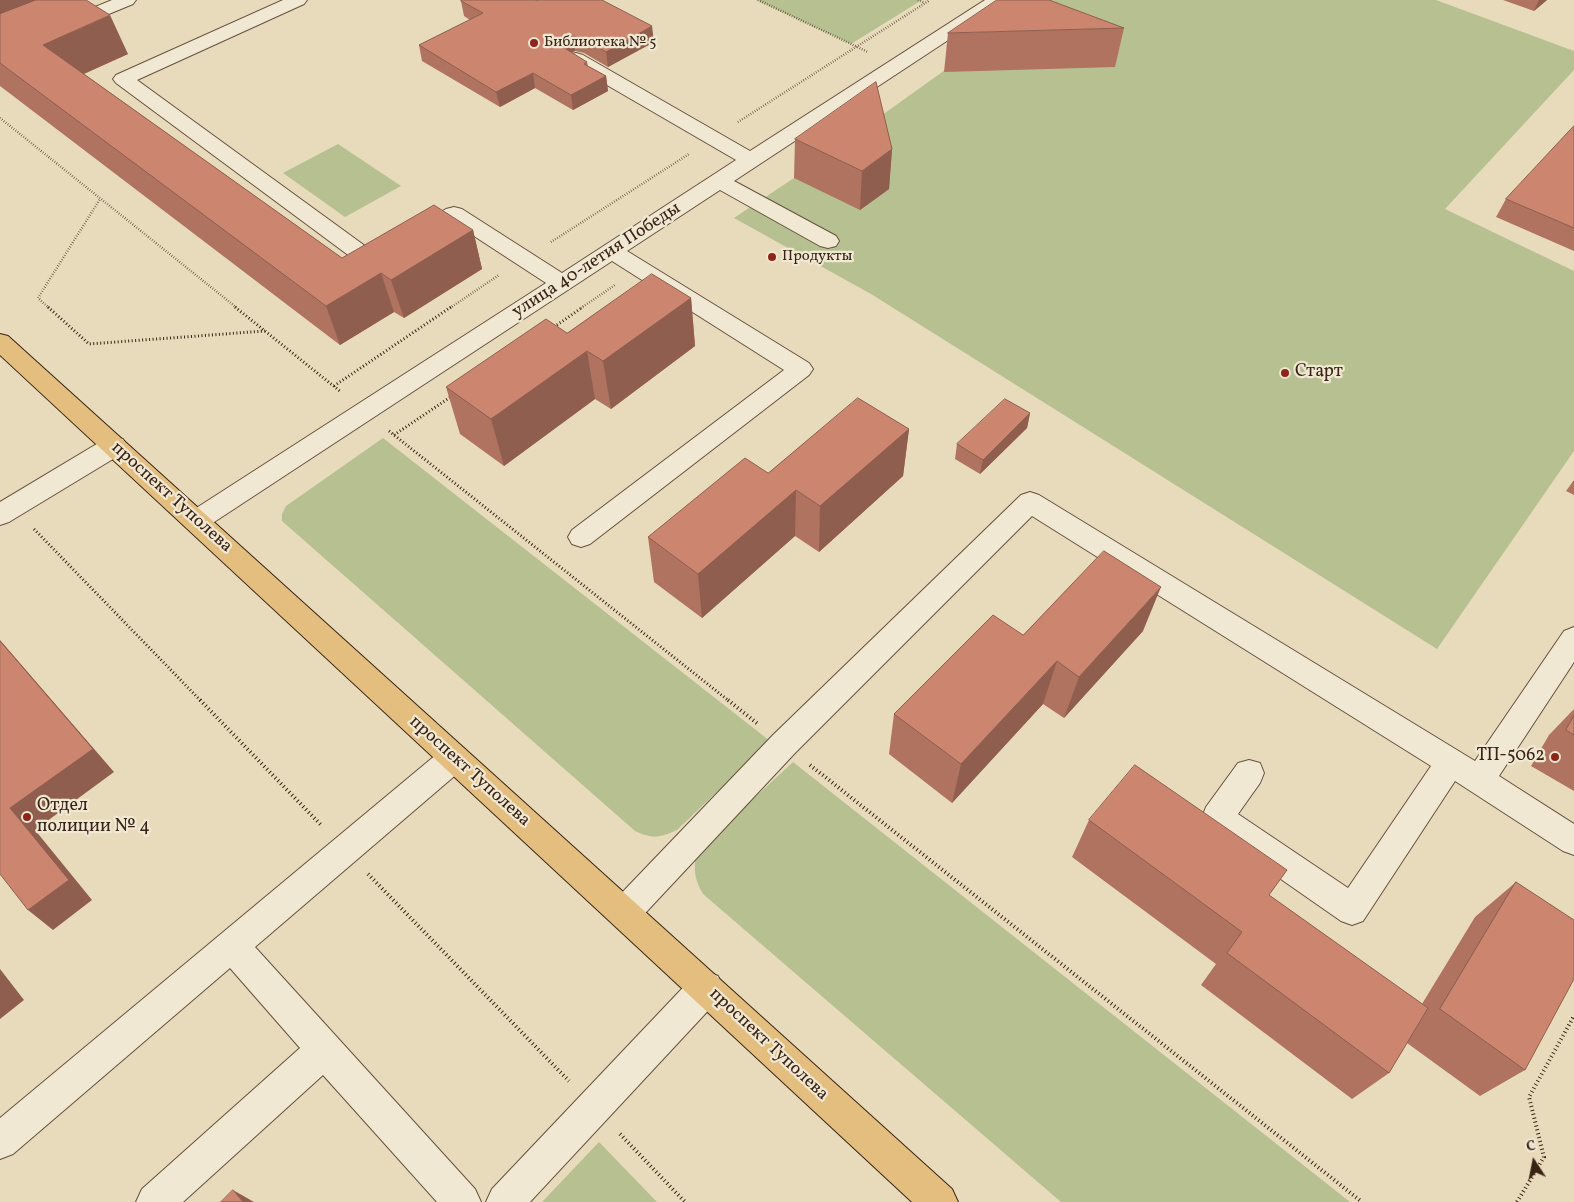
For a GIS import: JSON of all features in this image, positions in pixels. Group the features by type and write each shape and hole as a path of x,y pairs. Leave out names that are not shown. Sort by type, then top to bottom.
{"main road":[{"name":"проспект Туполева","path":"0,342 939,1202"}],"street":[{"path":"0,54 127,0"},
{"path":"298,0 123,79 370,261 454,214 562,283"},
{"name":"улица 40-летия Победы","path":"196,522 997,0"},
{"path":"75,5 91,15"},
{"path":"576,59 751,160"},
{"path":"719,182 828,241"},
{"path":"581,537 801,370 611,251"},
{"path":"0,515 114,446"},
{"path":"624,913 784,744 1030,502 1451,762 1574,841"},
{"path":"1479,780 1574,639"},
{"path":"0,1141 454,758"},
{"path":"1249,773 1217,817 1352,910 1451,762"},
{"path":"232,946 462,1202"},
{"path":"505,1202 706,988"},
{"path":"155,1202 324,1050"}],"path":[{"path":"758,0 896,66"},
{"path":"765,3 771,0"},
{"path":"918,0 925,3"},
{"path":"0,118 334,386 524,259"},
{"path":"100,199 38,298 89,344 265,331"},
{"path":"550,329 640,268"},
{"path":"460,390 394,435 1362,1202"},
{"path":"1517,1202 1544,1156 1530,1097 1574,1016"}],"green space":[{"path":"756,0 922,0 851,44"},
{"name":"Старт","path":"1043,0 1436,0 1574,51 1574,70 1445,209 1574,271 1574,451 1437,649 871,294 734,218 794,178"},
{"path":"338,144 401,186 345,217 283,173"},
{"path":"383,438 770,741 677,830 666,835 656,836 635,831 282,521 282,514 286,506"},
{"path":"793,762 1350,1202 1061,1202 703,894 695,873 697,851"},
{"path":"599,1142 657,1202 542,1202"}],"building":[{"path":"36,0 86,0 110,15 43,45 342,258 434,205 473,230 391,280 381,273 326,306 0,63 0,14"},
{"path":"602,0 652,26 606,52 581,38 573,36 565,39 563,45 566,49 587,62 584,64 606,76 571,95 533,73 496,92 419,45 483,13 461,1"},
{"path":"997,0 1049,0 1124,28 948,33"},
{"path":"876,82 892,149 862,171 795,139"},
{"path":"1574,126 1574,228 1506,199"},
{"path":"652,274 691,298 603,361 587,351 491,419 446,387 546,319 567,333"},
{"path":"858,398 909,429 820,506 796,490 698,574 648,537 745,458 768,473"},
{"path":"1005,399 1030,413 983,460 957,444"},
{"path":"1104,551 1161,587 1079,677 1057,661 961,764 894,714 993,615 1023,635"},
{"path":"0,641 93,749 10,808 69,880 28,910 0,874"},
{"path":"1574,716 1574,735 1566,730"},
{"path":"1135,765 1287,870 1269,895 1428,1008 1389,1073 1227,953 1242,932 1089,820"},
{"path":"1516,882 1574,920 1574,979 1525,1070 1440,1009"},
{"path":"233,1190 243,1202 221,1202"}],"place":[{"name":"Библиотека № 5","path":"534,43"},
{"name":"Продукты","path":"772,257"},
{"name":"Старт","path":"1285,373"},
{"name":"ТП-5062","path":"1555,757"},
{"name":"Отдел полиции № 4","path":"27,817"}]}
